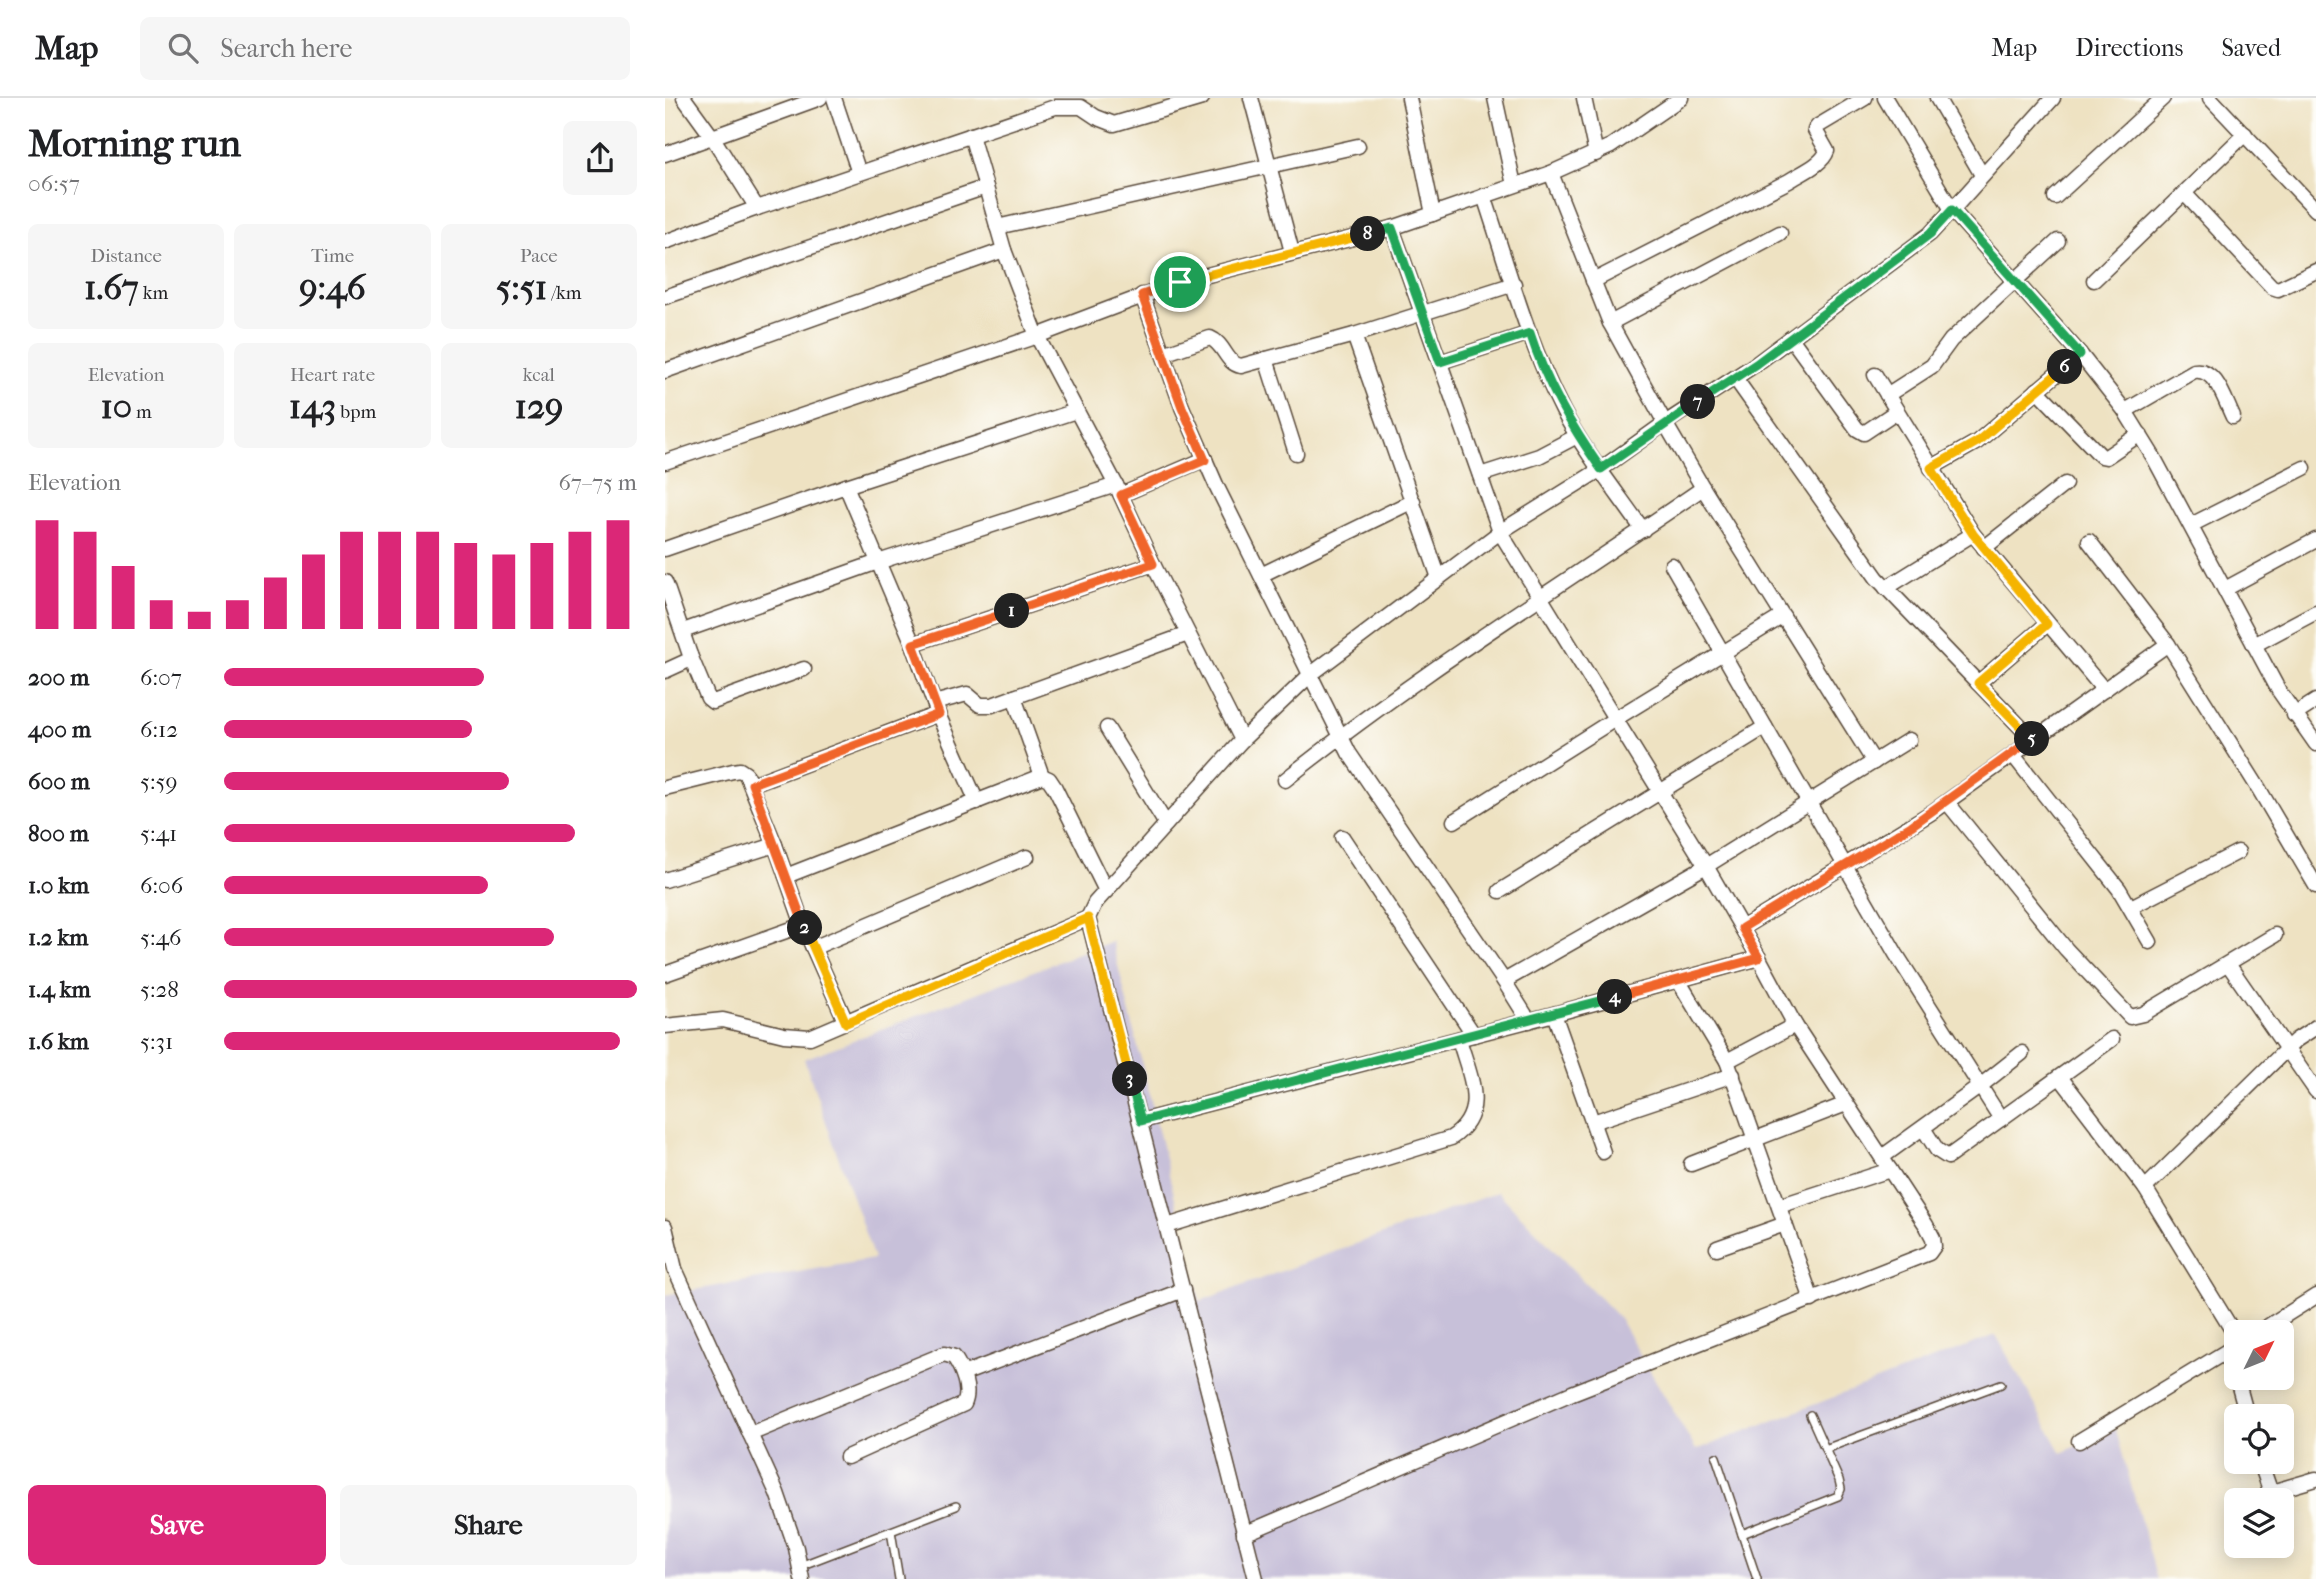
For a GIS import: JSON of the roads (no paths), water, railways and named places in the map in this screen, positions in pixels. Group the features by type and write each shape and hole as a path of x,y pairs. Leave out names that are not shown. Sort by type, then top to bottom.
{"street":[{"path":"684,98 757,208"},
{"path":"665,155 820,98"},
{"path":"834,98 859,173"},
{"path":"665,243 757,208 1055,107 1081,107 1114,124 1202,98"},
{"path":"1251,98 1292,252"},
{"path":"1409,98 1433,214"},
{"path":"1495,98 1514,185"},
{"path":"1584,98 1597,154"},
{"path":"665,462 1037,336 1180,282 1392,228 1551,173 1597,154 1625,138 1681,98"},
{"path":"1593,281 1789,181 1817,163 1827,151 1815,130 1848,102 1865,98"},
{"path":"1885,98 1952,210 2080,354 2125,411 2191,525 2294,715 2316,744"},
{"path":"1937,98 1982,174"},
{"path":"2055,197 2163,98"},
{"path":"2210,98 2316,210"},
{"path":"1256,1579 1088,918 1095,902 1242,740 1310,675 1500,532 1601,469 1735,378 1930,234 2051,99"},
{"path":"2094,280 2245,134"},
{"path":"971,135 1004,250 1037,336 1118,490 1242,740"},
{"path":"997,227 1358,146"},
{"path":"1551,173 1610,323 1703,488 1874,762"},
{"path":"665,297 986,187"},
{"path":"2185,194 2272,287 2278,289 2316,271"},
{"path":"1484,196 1530,333 1552,388 1577,436 1643,530"},
{"path":"1244,1534 1572,1393 1929,1253 1934,1246 1926,1224 1795,1025 1706,866 1500,532 1392,228"},
{"path":"1610,323 1780,233"},
{"path":"1887,396 1932,366 1951,340 2058,241"},
{"path":"665,371 1004,250"},
{"path":"1163,354 1210,338 1218,341 1234,365 1241,366 1355,335 1514,284"},
{"path":"1142,295 1182,407 1205,460 1349,753 1504,981 1528,1021"},
{"path":"1440,362 1530,333"},
{"path":"1355,335 1439,578"},
{"path":"1791,338 1857,429 1864,433 1871,430 1897,411"},
{"path":"1931,468 1977,442 2080,354"},
{"path":"1266,359 1296,453"},
{"path":"2125,411 2194,371 2201,370 2208,372 2215,380 2233,417"},
{"path":"1875,375 1983,548 2104,690"},
{"path":"1735,378 1856,551 1886,588 2033,740"},
{"path":"2037,390 2101,456 2106,457 2140,434"},
{"path":"665,550 846,486 1076,411"},
{"path":"1480,475 1539,456 1577,436"},
{"path":"683,632 878,562 1118,490 1205,460"},
{"path":"2191,525 2304,468"},
{"path":"1983,548 2065,484"},
{"path":"846,486 913,644 936,709 977,802"},
{"path":"1285,780 1341,736 1541,596 1703,488"},
{"path":"1261,575 1413,501"},
{"path":"1886,588 1973,534"},
{"path":"2225,589 2316,540"},
{"path":"2089,541 2168,644 2259,789 2316,887"},
{"path":"913,644 1153,564"},
{"path":"1672,565 1896,954 2001,1119"},
{"path":"665,582 690,655 713,702 804,669"},
{"path":"2254,645 2316,612"},
{"path":"1454,821 1783,616"},
{"path":"1978,683 2047,624"},
{"path":"752,784 967,694 984,706 1188,634"},
{"path":"1742,928 1947,802 2168,644"},
{"path":"665,671 689,660 690,655"},
{"path":"1014,697 1042,776"},
{"path":"2294,715 2316,701"},
{"path":"1500,891 1765,727"},
{"path":"1107,728 1166,824"},
{"path":"1504,981 1706,866 1909,740"},
{"path":"2013,755 2103,867 2131,907 2150,942"},
{"path":"665,788 740,770 746,774 803,925 846,1023"},
{"path":"786,876 1042,776 1049,779 1055,788 1106,891"},
{"path":"1947,802 2066,949 2130,1017 2143,1014 2275,935"},
{"path":"1342,837 1474,1035"},
{"path":"665,880 775,845"},
{"path":"2131,907 2238,852"},
{"path":"813,948 1027,857"},
{"path":"665,1026 723,1020 797,1037 810,1037 1088,918"},
{"path":"665,974 803,925"},
{"path":"1141,1121 1759,958"},
{"path":"2228,964 2285,1050 2316,1091"},
{"path":"1678,980 1727,1060 1812,1300"},
{"path":"1554,1014 1603,1152"},
{"path":"1727,1060 1795,1025"},
{"path":"2145,1188 2285,1050 2316,1027"},
{"path":"1167,1226 1438,1142 1461,1131 1475,1106 1475,1094 1459,1039"},
{"path":"1923,1128 1937,1150 1948,1157 2112,1040"},
{"path":"1779,1206 1886,1163 1923,1128 2022,1053"},
{"path":"1593,1122 1733,1075"},
{"path":"2060,1077 2145,1188 2224,1326"},
{"path":"1692,1164 1846,1104"},
{"path":"1717,1248 1785,1224"},
{"path":"665,1227 675,1269 789,1524 801,1573"},
{"path":"963,1374 1184,1290"},
{"path":"2278,1320 2316,1296"},
{"path":"2079,1441 2224,1350"},
{"path":"750,1434 944,1354 954,1357 963,1374 967,1398 964,1404 847,1457"},
{"path":"2264,1474 2269,1487 2275,1491 2316,1479"}],"lane":[{"path":"1825,1449 2001,1384"},
{"path":"1742,1534 1838,1496 1839,1480 1810,1415"},
{"path":"1716,1457 1756,1579"},
{"path":"801,1573 891,1531 956,1506"},
{"path":"891,1531 899,1579"}]}
